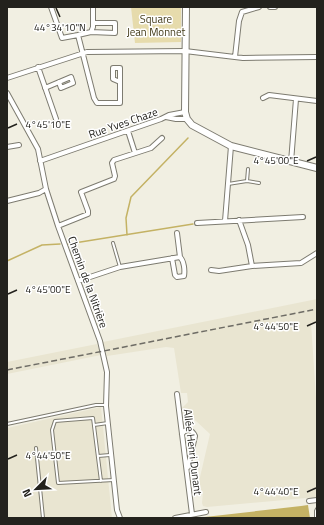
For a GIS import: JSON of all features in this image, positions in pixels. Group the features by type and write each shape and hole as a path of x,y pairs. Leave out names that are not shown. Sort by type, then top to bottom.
{"street":[{"path":"51,7 62,38 91,32 115,33 116,23 94,23"},
{"path":"91,32 94,23 93,7"},
{"path":"186,7 186,115 192,125 231,146 317,168"},
{"path":"234,57 239,21 242,12 259,7"},
{"path":"270,7 276,7"},
{"path":"78,35 84,52 94,98 97,103 120,103 120,82"},
{"path":"7,78 84,52 185,51 234,57 317,57"},
{"path":"38,67 56,119"},
{"path":"44,88 59,82"},
{"name":"Chemin de la Nitrière","path":"8,95 35,144 46,189 58,226 96,328 106,366 108,380 106,405 117,510 116,518"},
{"path":"263,98 269,95 317,101"},
{"path":"291,162 296,98"},
{"name":"Rue Yves Chaze","path":"40,161 128,131 169,115 186,115"},
{"name":"Rue Yves Chaze","path":"166,117 176,119 186,115"},
{"path":"128,131 135,153"},
{"path":"58,226 88,214 81,192 114,180 115,176 112,163 114,160 151,148 162,138"},
{"path":"7,147 19,145"},
{"path":"225,221 231,146"},
{"path":"7,201 39,193 46,189"},
{"path":"197,223 303,217"},
{"path":"239,220 248,245 252,266"},
{"path":"172,258 175,275 177,277 184,276 185,272 182,259 180,257 177,233"},
{"path":"211,270 219,272 252,266 301,262 317,253"},
{"path":"78,281 120,267 180,257"},
{"name":"Allée Henri Dunant","path":"177,394 192,514"},
{"path":"182,434 186,430 189,430 195,436 187,470"},
{"path":"309,501 317,500"},
{"name":"Chemin de la Nitrière","path":"117,510 120,518"},
{"path":"175,518 206,512"}],"lane":[{"path":"247,181 248,169"},
{"path":"228,184 247,181 259,183"},
{"path":"113,243 120,267"},
{"path":"7,424 96,405 106,405"},
{"path":"101,480 93,418 55,421 52,430 58,483 114,480"},
{"path":"94,425 108,423"},
{"path":"36,448 43,518"},
{"path":"98,456 111,455"},
{"path":"316,518 317,509"}],"shaded area":[{"path":"317,299 317,321 311,323 317,413 317,497 207,507 203,506 203,492 197,490 210,434 182,408 188,402 187,393 181,393 174,348 166,347 107,356 103,342"},
{"path":"97,344 101,355 7,374 7,362"},
{"path":"101,407 112,518 7,518 7,428"},
{"path":"308,505 310,518 196,518 301,506"}],"green space":[{"name":"Square Jean Monnet","path":"131,7 181,7 181,42 135,43"}],"waterway":[{"path":"127,235 126,218 131,197 188,138"},
{"path":"68,244 193,224"},
{"path":"7,261 42,245 60,244"}],"railway":[{"path":"7,370 317,309"}]}
